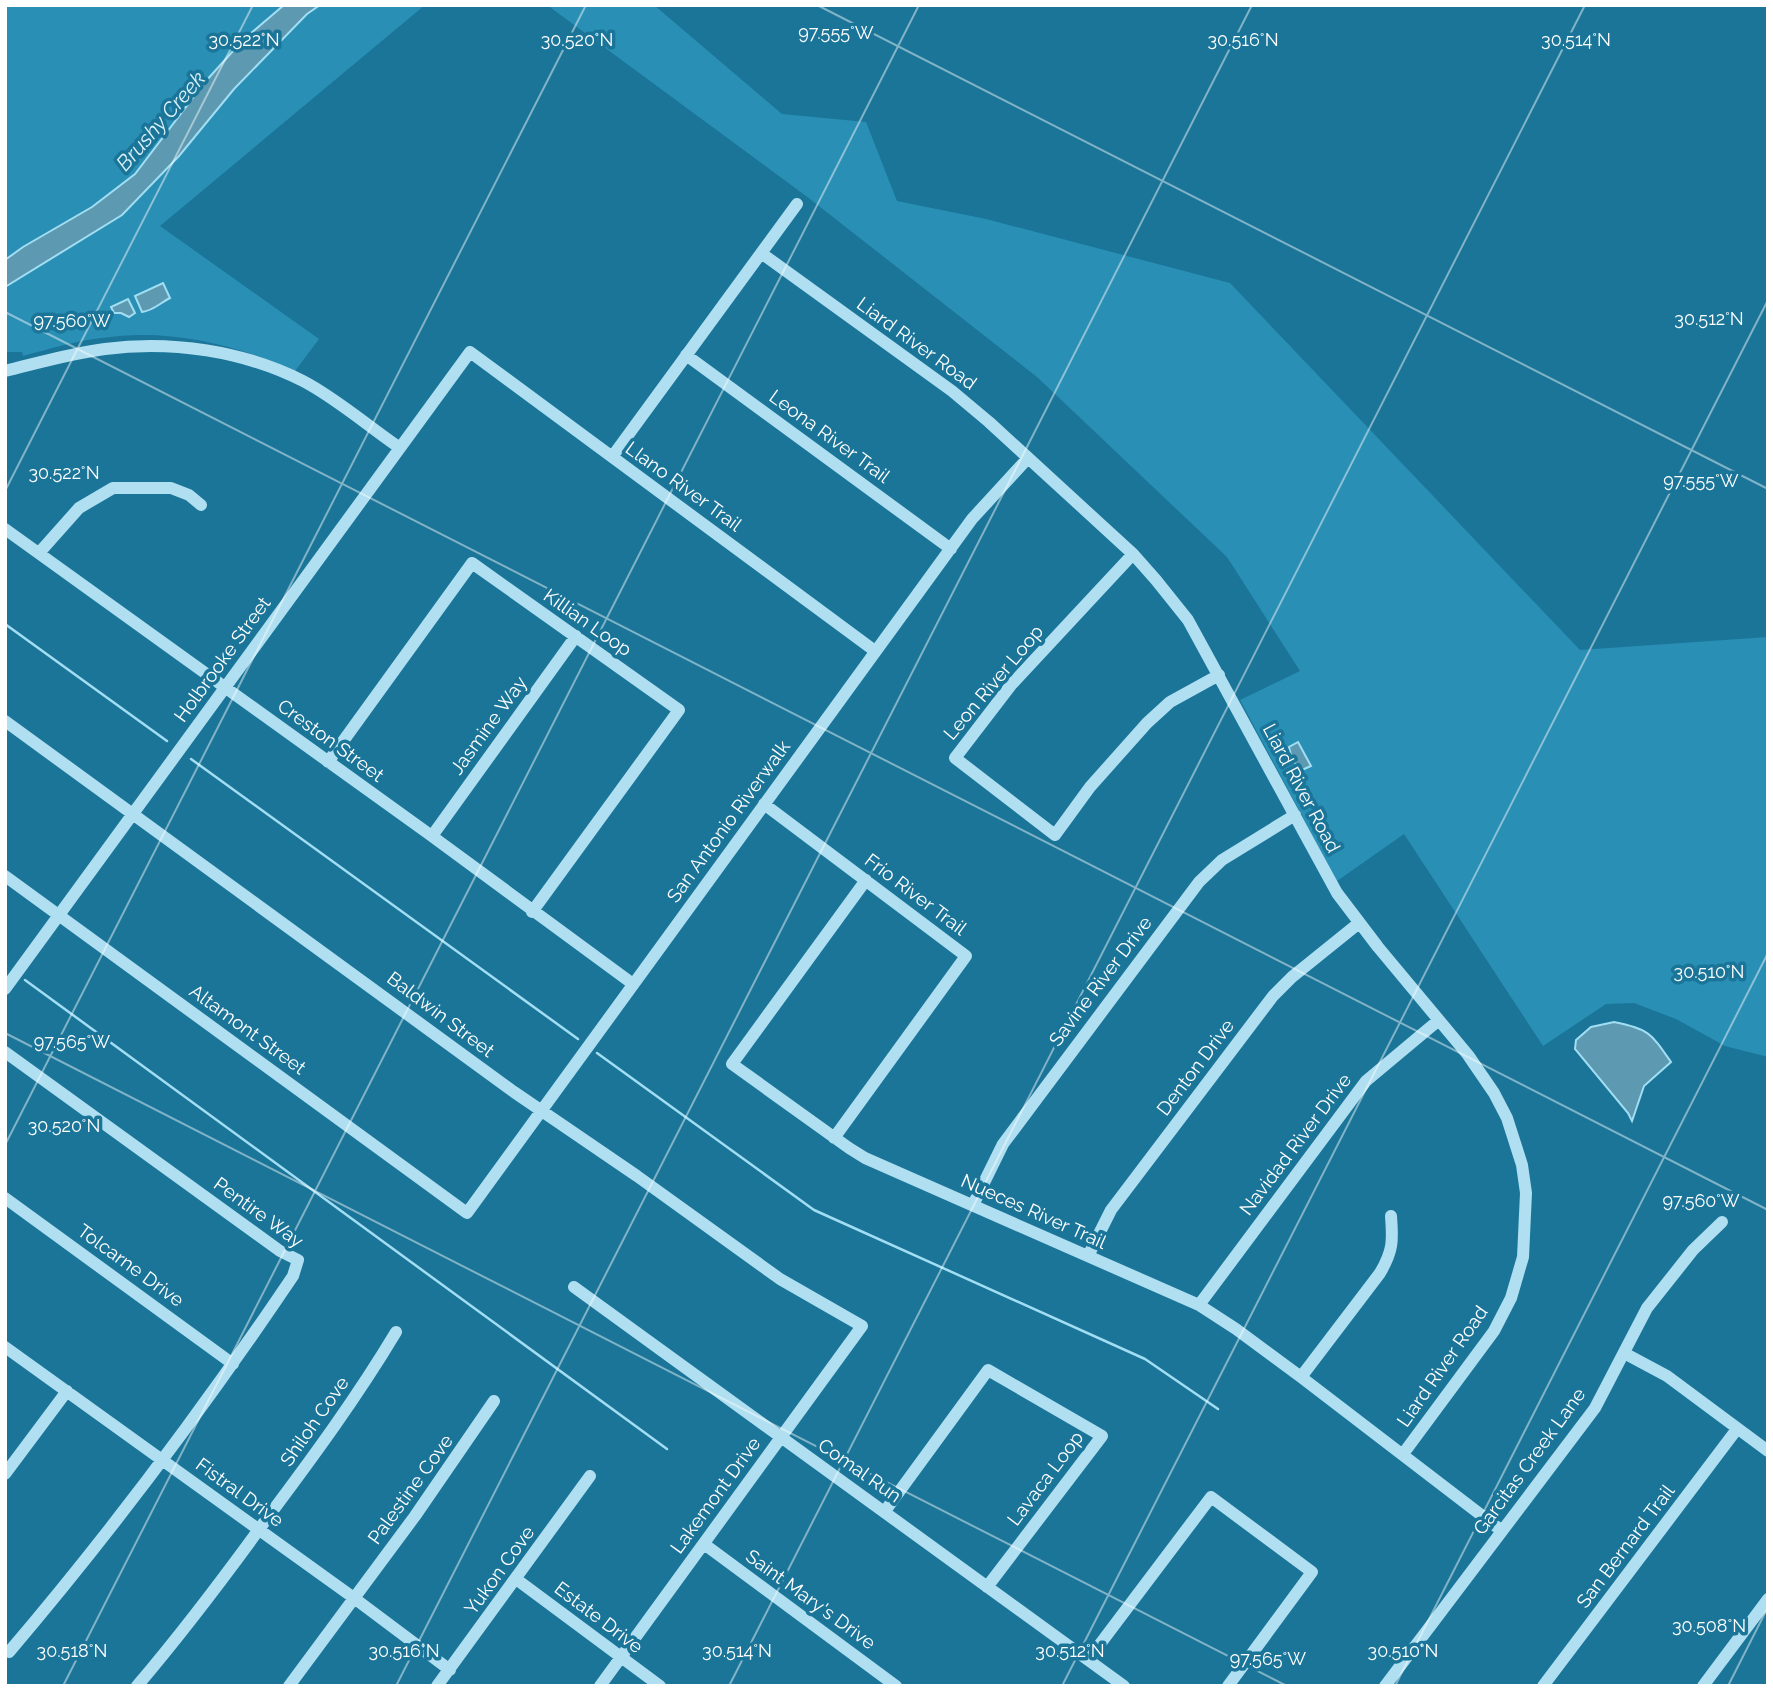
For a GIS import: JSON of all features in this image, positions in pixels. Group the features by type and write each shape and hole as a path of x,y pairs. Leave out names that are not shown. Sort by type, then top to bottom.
{"street":[{"path":"612,457 797,204"},
{"name":"Liard River Road","path":"761,253 952,391 1133,555 1188,620 1325,872 1359,923 1482,1074 1507,1118 1522,1165 1526,1193 1523,1257 1511,1298 1494,1331 1403,1454"},
{"path":"5,371 105,349 160,346 211,351 258,362 305,383 400,449"},
{"name":"Holbrooke Street","path":"5,989 470,352"},
{"name":"Llano River Trail","path":"470,352 875,651"},
{"name":"Leona River Trail","path":"687,355 951,549"},
{"name":"San Antonio Riverwalk","path":"467,1213 980,509 1028,458"},
{"path":"39,553 79,508 113,488 171,488 189,495 201,505"},
{"name":"Creston Street","path":"5,529 633,984"},
{"name":"Leon River Loop","path":"1133,555 1010,685 955,758 1055,835 1090,787 1147,723 1170,702 1219,675"},
{"name":"Killian Loop","path":"328,762 472,562 679,710 532,912"},
{"name":"Jasmine Way","path":"432,836 576,636"},
{"name":"Baldwin Street","path":"5,721 541,1111 780,1279 862,1326"},
{"name":"Frio River Trail","path":"764,804 966,956 834,1138"},
{"name":"Savine River Drive","path":"973,1205 1003,1144 1199,882 1222,860 1295,815"},
{"name":"Altamont Street","path":"5,876 467,1213"},
{"name":"Nueces River Trail","path":"866,880 732,1064 865,1158 1199,1305 1301,1377 1502,1531"},
{"name":"Denton Drive","path":"1088,1256 1111,1210 1273,996 1292,977 1359,923"},
{"name":"Navidad River Drive","path":"1199,1305 1361,1087 1439,1020"},
{"name":"Pentire Way","path":"5,1052 280,1251 298,1260 293,1276 163,1460 85,1563 9,1653"},
{"name":"Tolcarne Drive","path":"5,1198 233,1364"},
{"path":"1301,1377 1390,1256 1393,1240 1391,1216"},
{"name":"Garcitas Creek Lane","path":"1385,1686 1595,1408 1642,1317 1665,1284 1693,1250 1723,1222"},
{"name":"Comal Run","path":"573,1287 1124,1686"},
{"name":"Lakemont Drive","path":"600,1686 862,1326"},
{"name":"Shiloh Cove","path":"136,1686 182,1634 259,1530 347,1408 396,1332"},
{"name":"Fistral Drive","path":"5,1347 450,1670"},
{"path":"1624,1353 1667,1376 1768,1451"},
{"name":"Lavaca Loop","path":"885,1511 988,1370 1102,1436 987,1587"},
{"path":"5,1474 67,1391"},
{"name":"Palestine Cove","path":"289,1686 464,1447 494,1401"},
{"name":"San Bernard Trail","path":"1543,1686 1737,1429"},
{"name":"Yukon Cove","path":"437,1686 590,1476"},
{"path":"1088,1660 1211,1497 1312,1572 1228,1686"},
{"name":"Saint Mary's Drive","path":"704,1544 896,1686"},
{"name":"Estate Drive","path":"516,1579 660,1686"},
{"path":"1703,1686 1768,1600"}],"shaded area":[{"path":"9,5 425,5 160,226 319,339 295,371 225,346 152,335 92,339 23,356 22,352 5,352 5,8"},
{"path":"284,5 320,5 307,14 234,89 179,156 122,215 5,287 5,260 92,207 135,174 205,82 243,40"},
{"path":"547,5 654,5 782,114 866,122 897,201 986,219 1230,283 1580,650 1768,637 1768,1057 1725,1046 1676,1019 1634,1003 1606,1004 1543,1046 1404,834 1337,881 1240,700 1300,671 1227,557 1037,377 810,199"},
{"path":"163,283 170,298 142,312 135,296"},
{"path":"128,299 135,313 129,317 114,313 111,307"},
{"path":"1298,742 1311,766 1302,770 1292,760 1289,747"},
{"path":"1614,1022 1635,1027 1648,1034 1659,1044 1671,1062 1644,1086 1632,1121 1575,1049 1576,1040 1591,1027"}],"waterway":[{"path":"5,624 167,741"},
{"path":"191,759 578,1039"},
{"path":"25,980 667,1449"},
{"path":"597,1053 814,1210 1145,1359 1218,1409"}],"water label":[{"name":"Brushy Creek","path":"161,121"}]}
